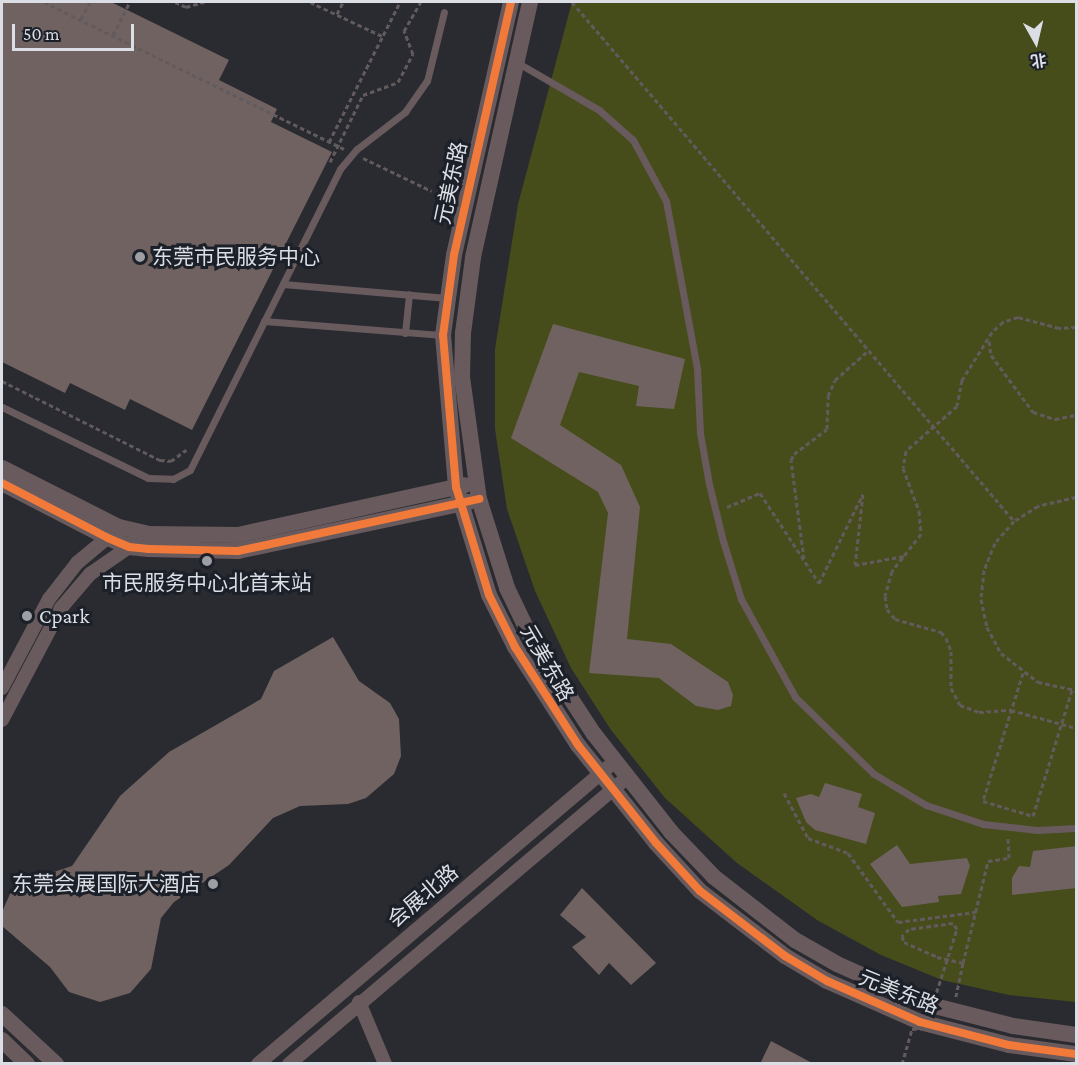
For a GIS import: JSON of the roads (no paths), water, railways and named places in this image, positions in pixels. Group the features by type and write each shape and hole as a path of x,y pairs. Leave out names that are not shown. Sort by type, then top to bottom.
{"street":[{"name":"元美东路","path":"511,2 447,298 443,335 458,495 489,595 515,647 543,697 600,774 700,891 785,956 827,981 920,1022 1009,1045 1077,1054"},
{"name":"元美东路","path":"530,2 473,258 464,324 462,376 477,491 507,588 530,636 560,686 615,761 714,877 795,940 882,986 953,1011 1013,1026 1077,1035"},
{"path":"2,468 113,533 129,547 238,551 458,495"},
{"path":"2,483 113,533 238,535 477,491"},
{"path":"2,687 49,599 77,563 113,533"},
{"path":"2,720 61,608 90,574 129,547 140,533"},
{"name":"会展北路","path":"258,1064 615,761"},
{"name":"会展北路","path":"289,1064 359,1002 628,777"},
{"path":"359,1002 385,1064"},
{"path":"2,1014 56,1064"},
{"path":"2,1040 27,1064"}],"lane":[{"path":"2,407 122,468 161,480 184,476 190,470 340,169 352,153 417,99 432,66 444,12"},
{"path":"516,62 599,110 633,140 666,201 695,358 709,484 723,541 741,599 795,697 874,774 926,805 983,824 1007,827 1077,828"},
{"path":"283,284 447,298"},
{"path":"405,333 408,294"},
{"path":"264,321 443,335"}],"place":[{"name":"东莞市民服务中心","path":"140,257"},
{"name":"市民服务中心北首末站","path":"207,561"},
{"name":"Cpark","path":"27,616"},
{"name":"东莞会展国际大酒店","path":"213,884"}]}
